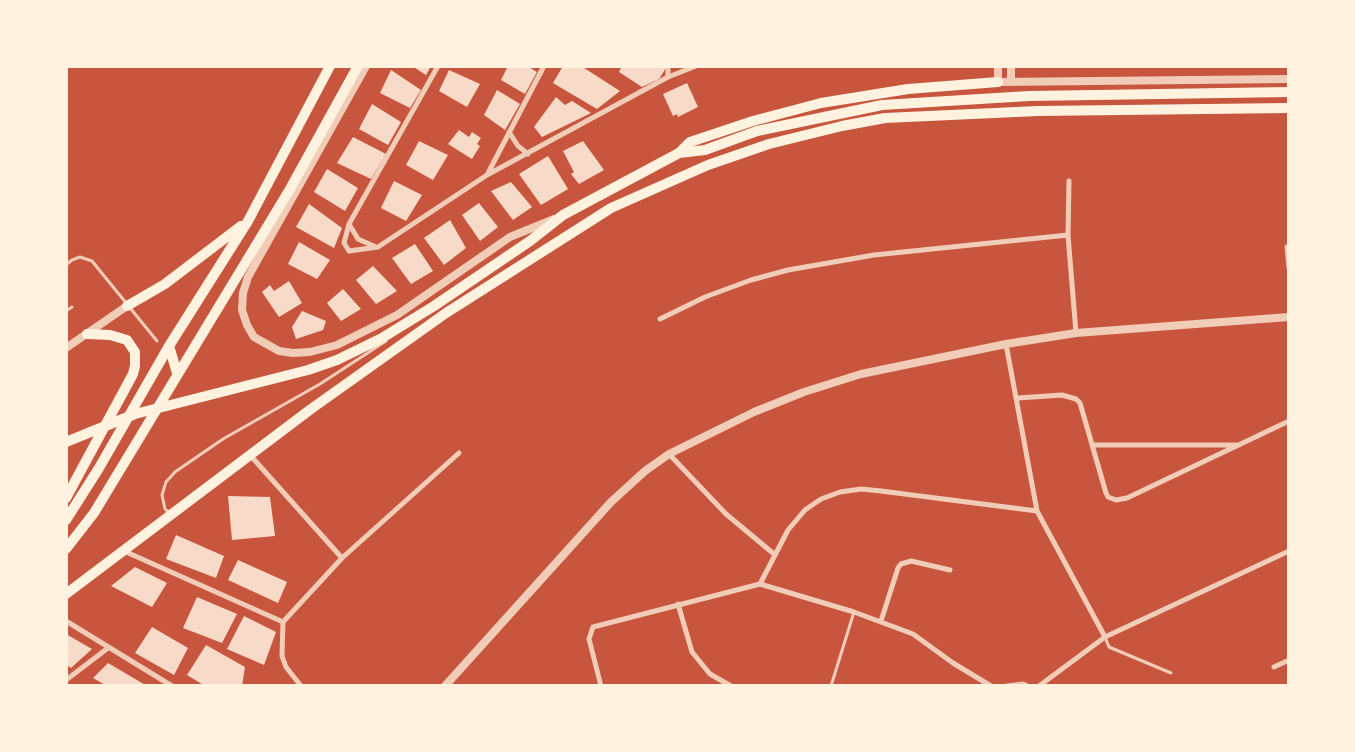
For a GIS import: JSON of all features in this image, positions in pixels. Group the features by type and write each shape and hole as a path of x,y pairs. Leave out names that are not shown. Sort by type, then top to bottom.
{"main road":[{"path":"66,520 99,468 169,346 248,221 330,66"},
{"path":"66,549 94,513 290,189 358,66"},
{"path":"66,442 135,414 308,370 368,345 414,318 530,241 563,215 679,153 690,142 753,121 821,104 908,89 998,82"},
{"path":"679,153 705,150 757,131 850,110 922,102 1029,96 1289,92"},
{"path":"66,594 250,455 446,313 611,208 708,165 769,144 842,126 886,118 1038,111 1289,108"},
{"path":"127,306 165,284 248,221"},
{"path":"66,498 128,384 135,366 135,352 127,340 110,335 87,334"},
{"path":"169,346 177,373"}],"street":[{"path":"366,66 248,277 243,293 242,310 247,325 254,337 279,350 293,352 310,352 338,345 397,315 510,237 563,215"},
{"path":"438,66 349,224 344,243 346,249 353,252 378,247 487,175 668,77 696,66"},
{"path":"487,175 544,66"},
{"path":"668,66 668,77"},
{"path":"998,66 998,82 1289,79"},
{"path":"1010,66 1011,82"},
{"path":"509,132 518,146 528,154"},
{"path":"1068,181 1068,235 1076,332"},
{"path":"349,224 358,239 378,247"},
{"path":"660,319 705,297 750,280 788,270 874,255 1068,235"},
{"path":"1287,247 1289,268"},
{"path":"66,348 127,306"},
{"path":"446,686 612,502 645,471 669,454 754,412 804,392 861,374 1006,344 1076,332 1289,317"},
{"path":"1006,344 1018,398 1037,511 1105,637"},
{"path":"1018,398 1062,395 1080,403 1106,493 1112,499 1122,500 1289,422"},
{"path":"1092,446 1242,444"},
{"path":"301,686 286,667 282,656 283,622 342,558 459,453"},
{"path":"669,454 726,514 774,554"},
{"path":"250,455 342,558"},
{"path":"760,584 788,530 805,510 821,499 840,492 861,489 881,490 1037,511"},
{"path":"122,550 283,622"},
{"path":"1039,686 1105,637 1289,551"},
{"path":"881,621 898,568 901,564 911,561 950,570"},
{"path":"601,686 589,639 593,627 598,623 760,584 854,612 913,634 953,663 991,686"},
{"path":"678,604 692,652 710,674 730,686"},
{"path":"66,621 172,686"},
{"path":"66,680 108,648"},
{"path":"1274,667 1289,660"},
{"path":"1008,686 1022,684 1027,686"}],"lane":[{"path":"66,265 76,258 89,259 157,341"},
{"path":"66,311 72,307"},
{"path":"171,515 165,508 162,495 166,482 175,472 242,428 345,368 390,339 414,318"},
{"path":"831,686 854,612"},
{"path":"1105,637 1109,647 1171,673"}],"building":[{"path":"412,66 431,66 426,75"},
{"path":"508,66 527,66 537,72 525,94 501,80"},
{"path":"563,66 581,66 620,91 597,109 553,83"},
{"path":"622,66 663,66 666,68 659,79 642,87 619,72"},
{"path":"391,70 421,90 410,108 380,93"},
{"path":"449,70 480,84 467,107 439,91"},
{"path":"687,83 698,107 678,117 677,114 673,116 663,94"},
{"path":"497,90 520,104 505,130 484,115"},
{"path":"556,97 565,105 572,101 591,113 542,137 534,127"},
{"path":"372,104 401,122 388,145 359,129"},
{"path":"459,130 469,137 472,132 481,138 477,144 480,146 472,159 448,144"},
{"path":"353,137 386,154 371,179 337,163"},
{"path":"419,141 448,155 433,180 406,165"},
{"path":"583,141 604,170 579,184 571,174 574,172 563,151"},
{"path":"548,156 568,189 541,205 519,174"},
{"path":"327,169 358,188 345,211 314,192"},
{"path":"394,181 422,195 406,221 381,208"},
{"path":"511,182 532,207 513,220 491,191"},
{"path":"479,203 498,227 480,241 462,215"},
{"path":"309,204 342,228 334,248 296,227"},
{"path":"450,220 466,248 444,265 424,238"},
{"path":"299,242 330,260 317,279 288,264"},
{"path":"415,244 433,271 411,284 392,258"},
{"path":"373,266 397,291 376,304 356,280"},
{"path":"289,281 302,303 279,317 262,292 270,285 274,291"},
{"path":"343,289 361,309 341,321 327,303"},
{"path":"302,311 326,321 323,330 296,339 292,327"},
{"path":"228,496 270,497 275,536 232,540"},
{"path":"176,535 224,556 216,578 166,559"},
{"path":"238,560 287,582 278,603 228,580"},
{"path":"135,567 167,583 152,607 111,586"},
{"path":"197,597 237,614 222,643 183,628"},
{"path":"244,616 276,632 264,665 227,649"},
{"path":"152,627 188,648 174,675 135,653"},
{"path":"66,634 92,649 71,668 66,665"},
{"path":"206,645 245,667 242,686 205,686 187,675"},
{"path":"108,663 147,686 107,686 93,678"}]}
